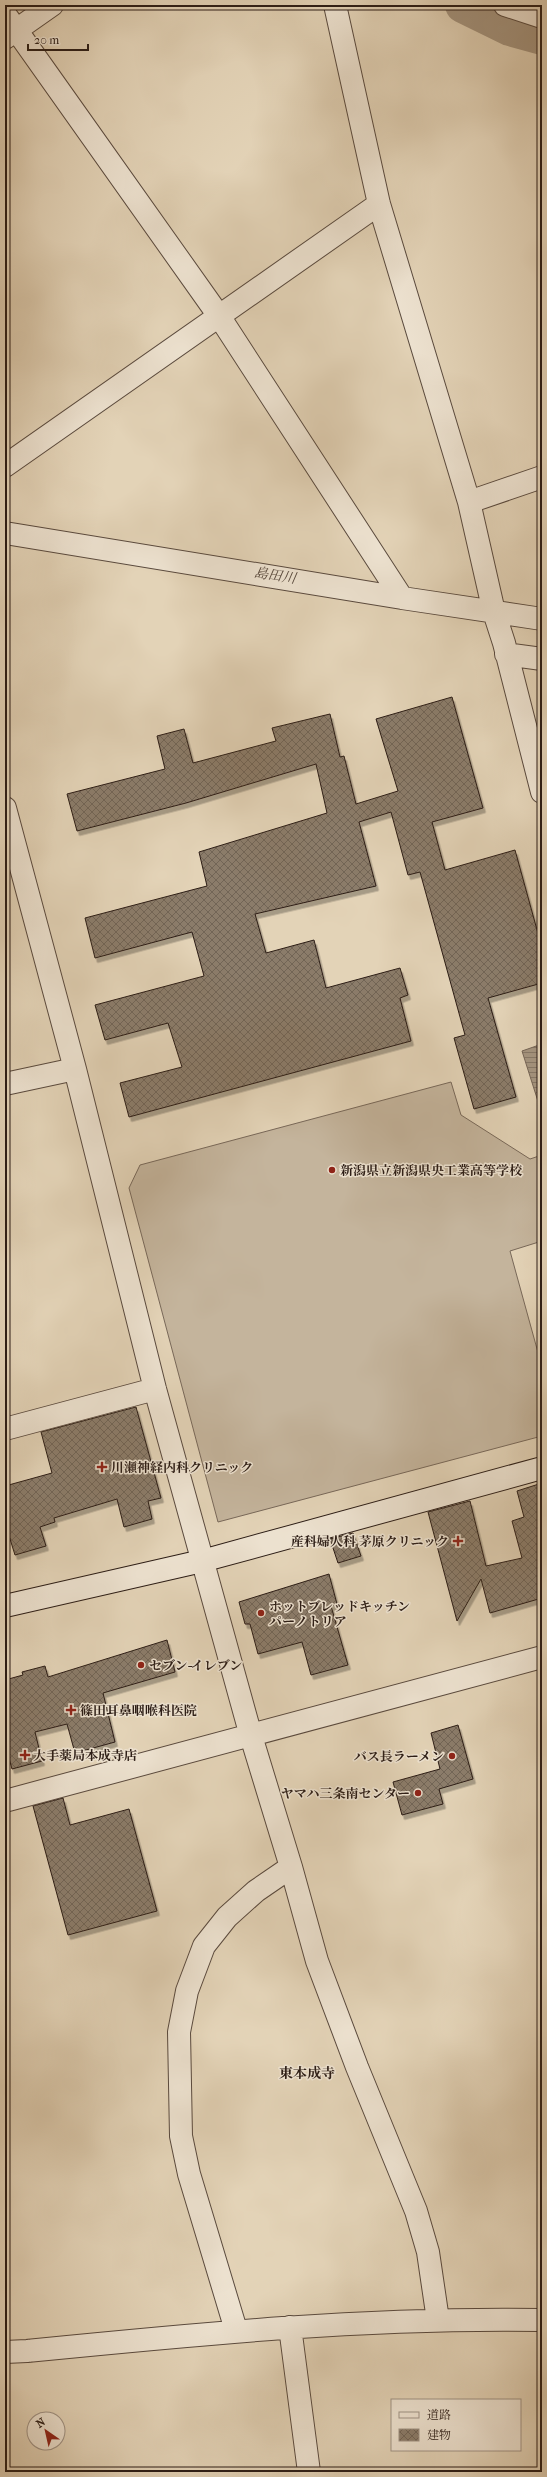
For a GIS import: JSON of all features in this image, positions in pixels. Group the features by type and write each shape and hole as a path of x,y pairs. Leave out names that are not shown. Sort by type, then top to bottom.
{"street":[{"path":"52,5 9,27 219,316 402,598"},
{"path":"335,5 379,204 469,502 494,612 542,792"},
{"path":"505,5 542,17"},
{"path":"5,466 379,204"},
{"path":"469,502 542,477"},
{"path":"5,533 402,598 542,619"},
{"path":"506,654 542,659"},
{"path":"5,808 75,1069 155,1389 251,1736 291,1867 317,1961 357,2066 416,2211 428,2252 438,2320"},
{"path":"5,1084 75,1069"},
{"path":"5,1429 155,1389"},
{"path":"5,1606 202,1561 542,1468"},
{"path":"5,1801 542,1657"},
{"path":"236,2330 189,2174 181,2136 179,2032 187,1991 204,1946 227,1917 256,1891 291,1867"},
{"path":"5,2352 236,2330 438,2320 542,2320"},
{"path":"290,2327 309,2472"}],"shaded area":[{"path":"542,1044 542,1114 522,1051"},
{"path":"451,1082 461,1115 530,1159 542,1155 542,1241 510,1251 542,1367 542,1436 218,1522 129,1188 140,1165"}],"building":[{"path":"452,697 483,808 432,822 445,870 515,850 542,948 542,983 488,998 516,1097 474,1109 454,1038 465,1035 420,872 408,875 391,812 359,822 376,886 255,914 266,953 314,940 326,988 400,968 408,995 400,998 411,1041 129,1117 120,1083 182,1067 168,1023 105,1040 95,1005 204,976 192,932 95,958 85,918 207,886 199,852 327,813 316,764 186,803 77,831 67,794 165,769 157,736 184,729 193,763 276,741 272,728 330,714 340,757 344,756 356,804 398,791 376,719"},
{"name":"川瀬神経内科クリニック","path":"136,1407 161,1498 148,1501 152,1519 124,1527 117,1499 54,1518 55,1522 40,1527 46,1546 15,1555 5,1523 5,1486 52,1473 41,1432"},
{"name":"産科婦人科 茅原クリニック","path":"542,1483 542,1598 490,1613 481,1579 457,1621 428,1512 470,1501 486,1566 522,1558 512,1521 524,1517 517,1491"},
{"path":"353,1533 361,1556 338,1563 330,1539"},
{"path":"329,1574 337,1604 331,1606 348,1665 311,1675 302,1642 258,1654 250,1624 245,1624 239,1602"},
{"path":"167,1640 175,1672 103,1693 115,1742 75,1753 67,1724 35,1732 42,1761 12,1769 5,1744 5,1680 23,1675 22,1672 45,1666 48,1677"},
{"path":"458,1725 473,1779 439,1789 443,1804 402,1815 393,1782 440,1769 431,1733"},
{"path":"63,1798 70,1825 129,1809 157,1911 68,1935 33,1806"}],"waterway":[{"path":"463,5 510,28 542,37"}],"place":[{"name":"新潟県立新潟県央工業高等学校","path":"332,1170"},
{"name":"川瀬神経内科クリニック","path":"102,1467"},
{"name":"産科婦人科 茅原クリニック","path":"458,1541"},
{"name":"ホットブレッドキッチン パーノトリア","path":"261,1613"},
{"name":"セブン-イレブン","path":"141,1665"},
{"name":"篠田耳鼻咽喉科医院","path":"71,1710"},
{"name":"大手薬局本成寺店","path":"25,1755"},
{"name":"バス長ラーメン","path":"452,1756"},
{"name":"ヤマハ三条南センター","path":"418,1793"}],"district":[{"name":"東本成寺","path":"307,2073"}],"water label":[{"name":"島田川","path":"275,575"}]}
